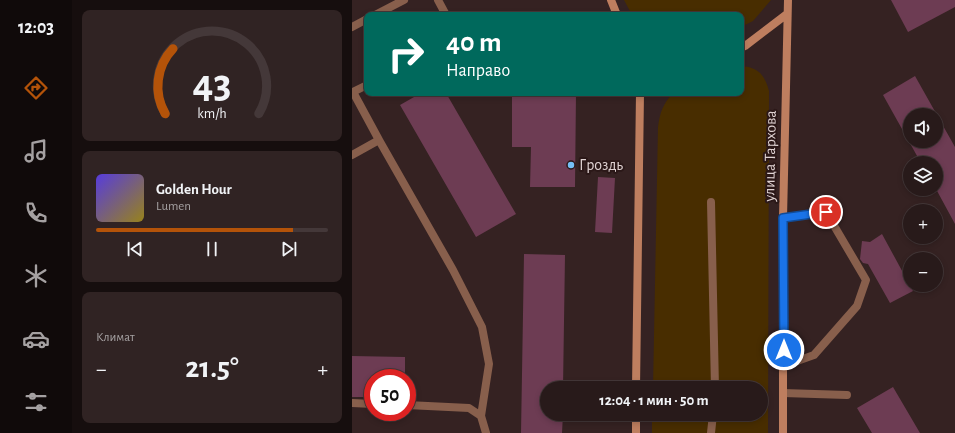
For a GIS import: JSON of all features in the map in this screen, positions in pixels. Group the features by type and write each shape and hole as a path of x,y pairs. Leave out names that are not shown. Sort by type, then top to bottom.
{"main road":[{"path":"611,0 616,12"},
{"name":"улица Тархова","path":"783,433 783,218 788,0"},
{"path":"744,46 788,14"},
{"path":"636,381 640,96"},
{"path":"636,421 636,433"}],"lane":[{"path":"381,12 404,0"},
{"path":"438,0 444,12"},
{"path":"352,27 364,21"},
{"path":"364,86 352,92 453,270 482,327 489,364 481,416 486,433"},
{"path":"352,155 379,140"},
{"path":"712,202 715,381"},
{"path":"783,218 826,212 866,280 857,306 814,356 783,366"},
{"path":"782,394 847,396"},
{"path":"352,403 364,404"},
{"path":"416,405 469,408 481,416"},
{"path":"711,433 713,421"}],"shaded area":[{"path":"624,0 771,0 753,21 744,26 744,12 630,12"},
{"path":"744,66 752,68 760,73 765,80 769,91 768,433 652,433 652,421 768,421 768,381 653,381 658,127 664,105 671,96 744,96"}],"building":[{"path":"891,0 955,0 955,7 908,32"},
{"path":"915,76 933,108 903,108 903,131 883,95"},
{"path":"416,96 448,96 516,214 476,237 400,105"},
{"path":"512,96 576,96 575,187 530,187 531,147 512,147"},
{"path":"943,126 955,147 955,224 940,196 943,196 943,156 917,156 913,148 943,148"},
{"path":"598,177 615,178 612,233 595,232"},
{"path":"882,234 903,273 903,292 911,292 890,303 868,264 863,263 860,259 862,241 870,242"},
{"path":"524,254 565,255 563,381 540,381 540,421 563,421 562,433 521,433"},
{"path":"352,356 405,357 405,369 364,369 364,397 352,397"},
{"path":"893,387 920,433 872,433 857,408"}],"place":[{"name":"Гроздь","path":"571,165"}],"route":[{"path":"784,350 783,218 826,212"}]}
